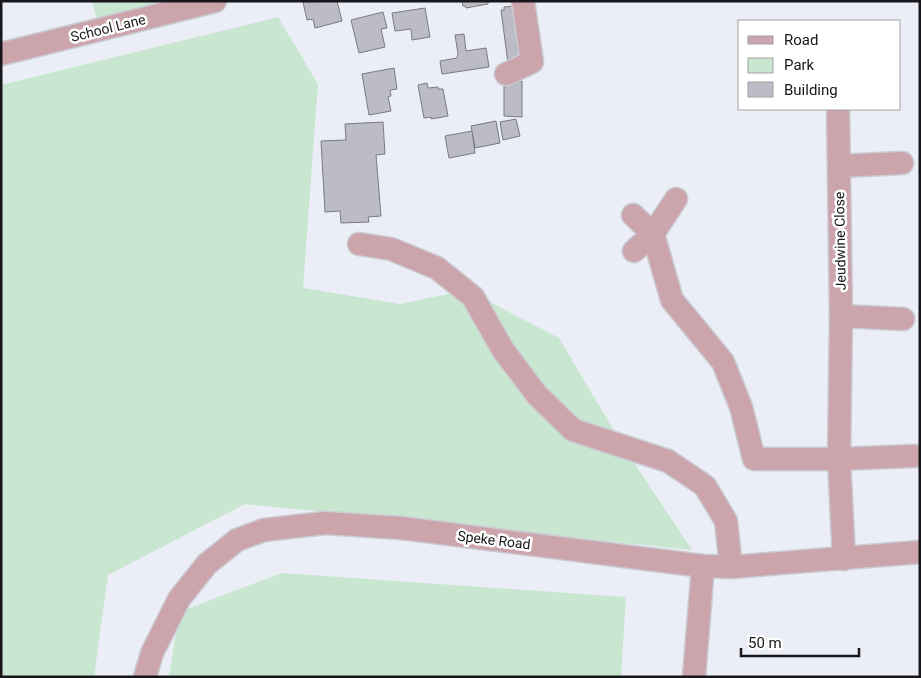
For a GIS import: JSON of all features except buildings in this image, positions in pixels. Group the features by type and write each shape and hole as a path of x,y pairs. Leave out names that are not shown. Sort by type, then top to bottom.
{"street":[{"name":"School Lane","path":"1,54 215,1"},
{"path":"506,74 532,62 524,1"},
{"name":"Jeudwine Close","path":"838,110 841,316 840,459 844,559"},
{"path":"839,166 902,163"},
{"path":"634,251 653,234 676,200"},
{"path":"633,215 653,234 672,300 723,362 741,407 754,459 840,459 914,456"},
{"path":"359,244 390,249 437,268 473,297 504,350 537,395 572,430 668,461 705,486 726,521 731,567"},
{"path":"841,316 904,319"},
{"name":"Speke Road","path":"145,677 152,653 179,599 207,564 237,540 264,530 325,523 401,528 703,566 731,567 920,552"},
{"path":"694,677 703,566"}],"green space":[{"path":"92,1 201,1 97,19"},
{"path":"278,17 318,84 303,288 400,304 467,290 559,338 623,446 692,550 245,504 108,575 94,677 1,677 1,85"},
{"path":"282,573 626,597 621,677 169,677 179,612"}]}
